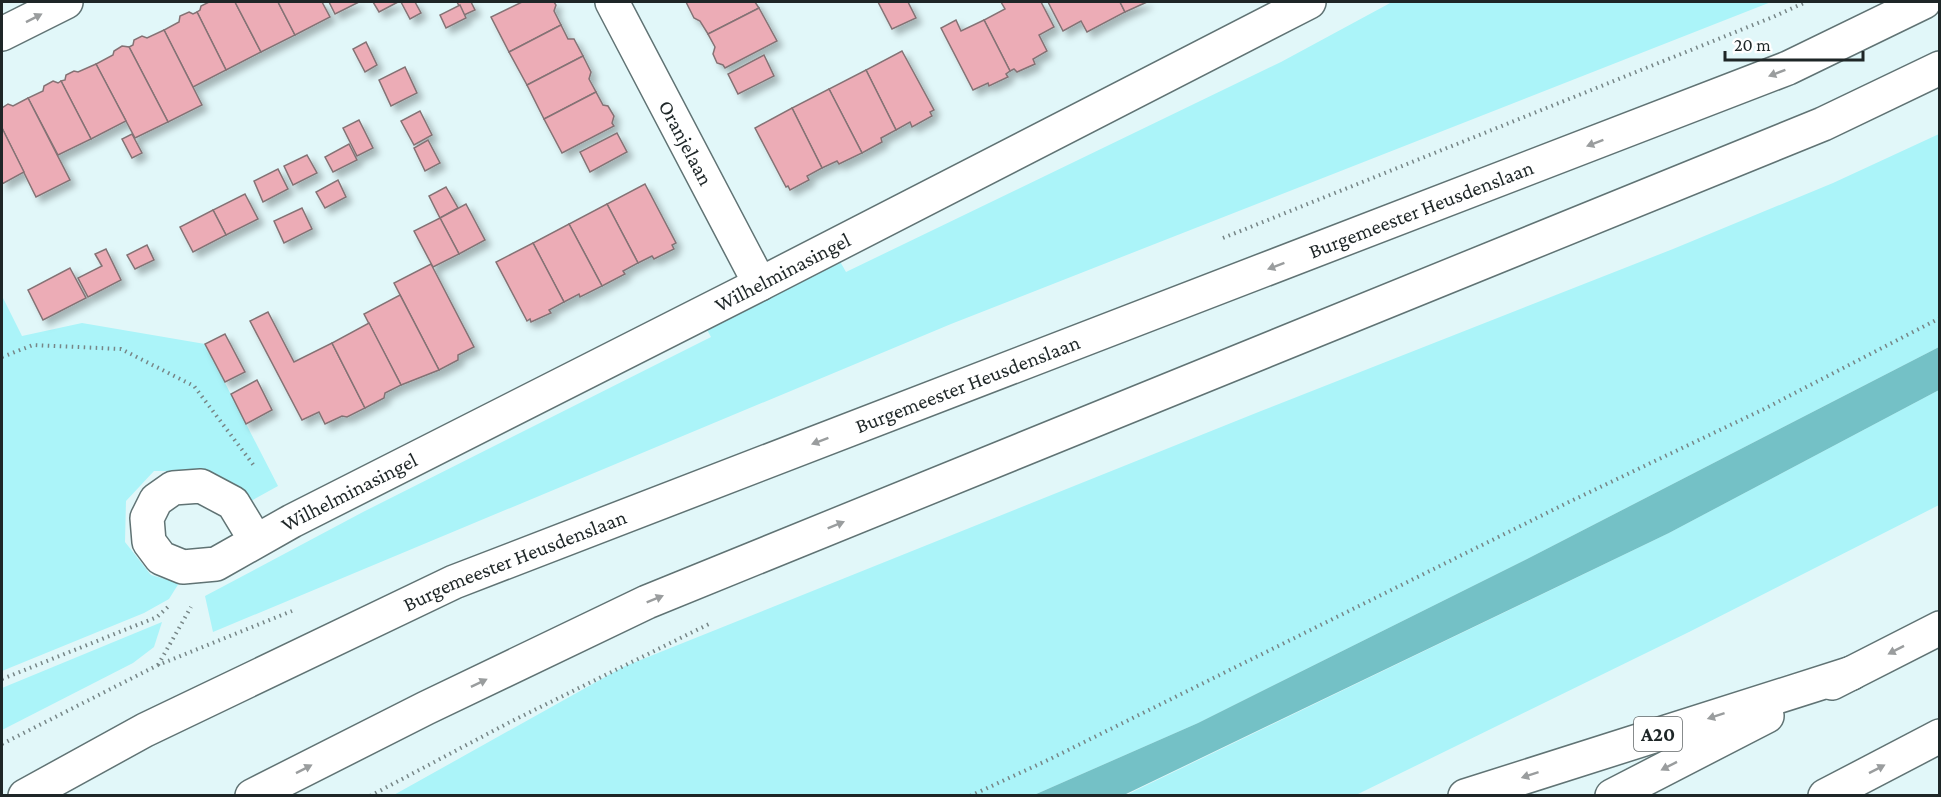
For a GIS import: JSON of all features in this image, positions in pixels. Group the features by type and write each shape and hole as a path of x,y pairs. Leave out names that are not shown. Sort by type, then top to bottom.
{"main road":[{"path":"2,34 66,2"},
{"name":"Oranjelaan","path":"612,2 760,284"},
{"name":"Wilhelminasingel","path":"256,541 232,502 201,486 173,488 156,500 147,518 149,542 161,558 183,567 216,564 292,521 1309,2"},
{"name":"Burgemeester Heusdenslaan","path":"25,795 145,730 454,582 1788,68 1924,2"},
{"path":"252,795 647,602 1823,124 1940,68"},
{"name":"A20","path":"1611,795 1940,628"},
{"name":"A20","path":"1465,795 1852,673"},
{"path":"1825,795 1940,736"}],"path":[{"path":"970,795 1059,755 1571,501 1764,409 1940,318"},
{"path":"2,357 33,345 121,349 194,386 242,449 292,521"},
{"path":"158,664 216,564"},
{"path":"2,679 157,617 216,564"}],"shaded area":[{"path":"1392,2 1771,2 951,324 213,632 205,596 363,512 711,337 705,326 838,258 846,272 1281,62"},
{"path":"1939,134 1939,347 1527,559 1198,723 1034,795 392,796 623,667 1261,411 1673,249 1833,183"},
{"path":"2,296 22,336 82,323 205,344 278,486 251,501 201,471 154,471 126,501 125,542 151,575 179,583 169,599 144,613 2,671"},
{"path":"1939,347 1939,390 1669,533 1124,795 1034,795 1198,723 1527,559"},
{"path":"1939,390 1939,505 1689,632 1356,795 1124,796 1669,533"},
{"path":"162,622 154,647 133,663 2,730 2,688"}],"building":[{"path":"209,2 235,2 261,52 226,70 197,12 201,6"},
{"path":"235,2 278,2 295,35 261,52"},
{"path":"278,2 322,2 330,17 295,35"},
{"path":"329,2 359,2 335,14"},
{"path":"373,2 398,2 379,12"},
{"path":"401,2 415,2 421,13 410,19"},
{"path":"457,2 471,2 475,10 464,15"},
{"path":"522,2 554,2 556,5 554,11 561,25 509,52 491,17"},
{"path":"686,2 755,2 759,8 708,34 700,21 694,18"},
{"path":"878,2 908,2 916,18 892,29"},
{"path":"1001,2 1041,2 1054,27 1039,35 1047,51 1033,59 1035,64 1017,72 1014,69 1010,71 984,20 1005,9"},
{"path":"1048,2 1120,2 1125,12 1087,32 1081,21 1063,31"},
{"path":"1120,2 1147,2 1125,12"},
{"path":"460,5 466,18 446,28 440,15"},
{"path":"759,8 777,41 725,68 717,63 713,54 715,47 708,34"},
{"path":"189,12 193,14 197,12 226,70 193,87 164,30 179,22 180,16"},
{"path":"956,20 961,31 984,20 1010,71 1006,74 1008,77 989,86 988,83 973,90 941,28"},
{"path":"561,25 568,39 574,39 583,56 527,85 509,52"},
{"path":"164,30 202,105 168,122 129,47 133,45 134,40 142,36 147,38"},
{"path":"366,42 377,65 365,72 353,49"},
{"path":"122,46 129,47 168,122 135,138 96,64 113,55 114,51"},
{"path":"902,51 934,110 930,112 932,116 912,127 910,122 896,130 866,70"},
{"path":"764,55 774,76 738,94 728,74"},
{"path":"583,56 591,72 589,79 596,92 544,119 527,85"},
{"path":"96,64 126,121 91,139 61,81 74,71 78,72"},
{"path":"405,67 417,93 391,106 379,80"},
{"path":"866,70 896,130 881,138 882,142 862,153 829,89"},
{"path":"53,81 58,83 61,81 91,139 58,155 28,98 43,91 44,86"},
{"path":"829,89 862,153 839,164 837,161 822,168 792,108"},
{"path":"596,92 603,105 608,106 614,116 612,123 614,126 562,153 544,119"},
{"path":"28,98 70,180 36,197 2,128 2,108 8,104 13,106"},
{"path":"792,108 822,168 807,176 809,180 790,190 788,186 786,187 755,128"},
{"path":"420,111 432,135 414,145 401,121"},
{"path":"359,120 373,148 357,156 343,128"},
{"path":"2,128 24,172 2,184"},
{"path":"617,133 627,152 590,172 580,152"},
{"path":"132,134 142,153 132,158 122,139"},
{"path":"428,140 440,163 425,171 414,148"},
{"path":"349,144 357,160 333,172 325,157"},
{"path":"307,155 317,173 293,185 284,166"},
{"path":"278,169 288,189 263,202 254,181"},
{"path":"338,180 346,197 325,208 316,192"},
{"path":"645,184 676,243 672,245 674,249 654,259 652,256 638,263 607,204"},
{"path":"446,187 458,208 440,218 429,196"},
{"path":"245,194 258,219 226,235 213,210"},
{"path":"466,204 485,240 459,254 440,218"},
{"path":"607,204 638,263 623,271 625,274 602,286 569,224"},
{"path":"302,208 312,229 284,243 274,221"},
{"path":"213,210 226,235 193,252 180,227"},
{"path":"440,218 459,254 433,267 414,231"},
{"path":"569,224 602,286 564,302 533,243"},
{"path":"533,243 564,302 549,310 551,313 531,322 530,319 527,321 496,262"},
{"path":"147,245 154,260 135,269 127,255"},
{"path":"106,249 121,280 88,297 78,278 102,266 95,254"},
{"path":"431,264 474,347 458,355 458,360 439,370 394,283"},
{"path":"70,268 86,298 43,320 28,290"},
{"path":"400,295 439,370 401,385 364,314"},
{"path":"268,312 294,362 332,343 365,408 325,424 319,412 302,420 250,321"},
{"path":"369,323 401,385 385,393 384,398 365,408 332,343"},
{"path":"225,334 245,372 225,382 205,344"},
{"path":"257,380 272,410 246,424 231,394"}]}
